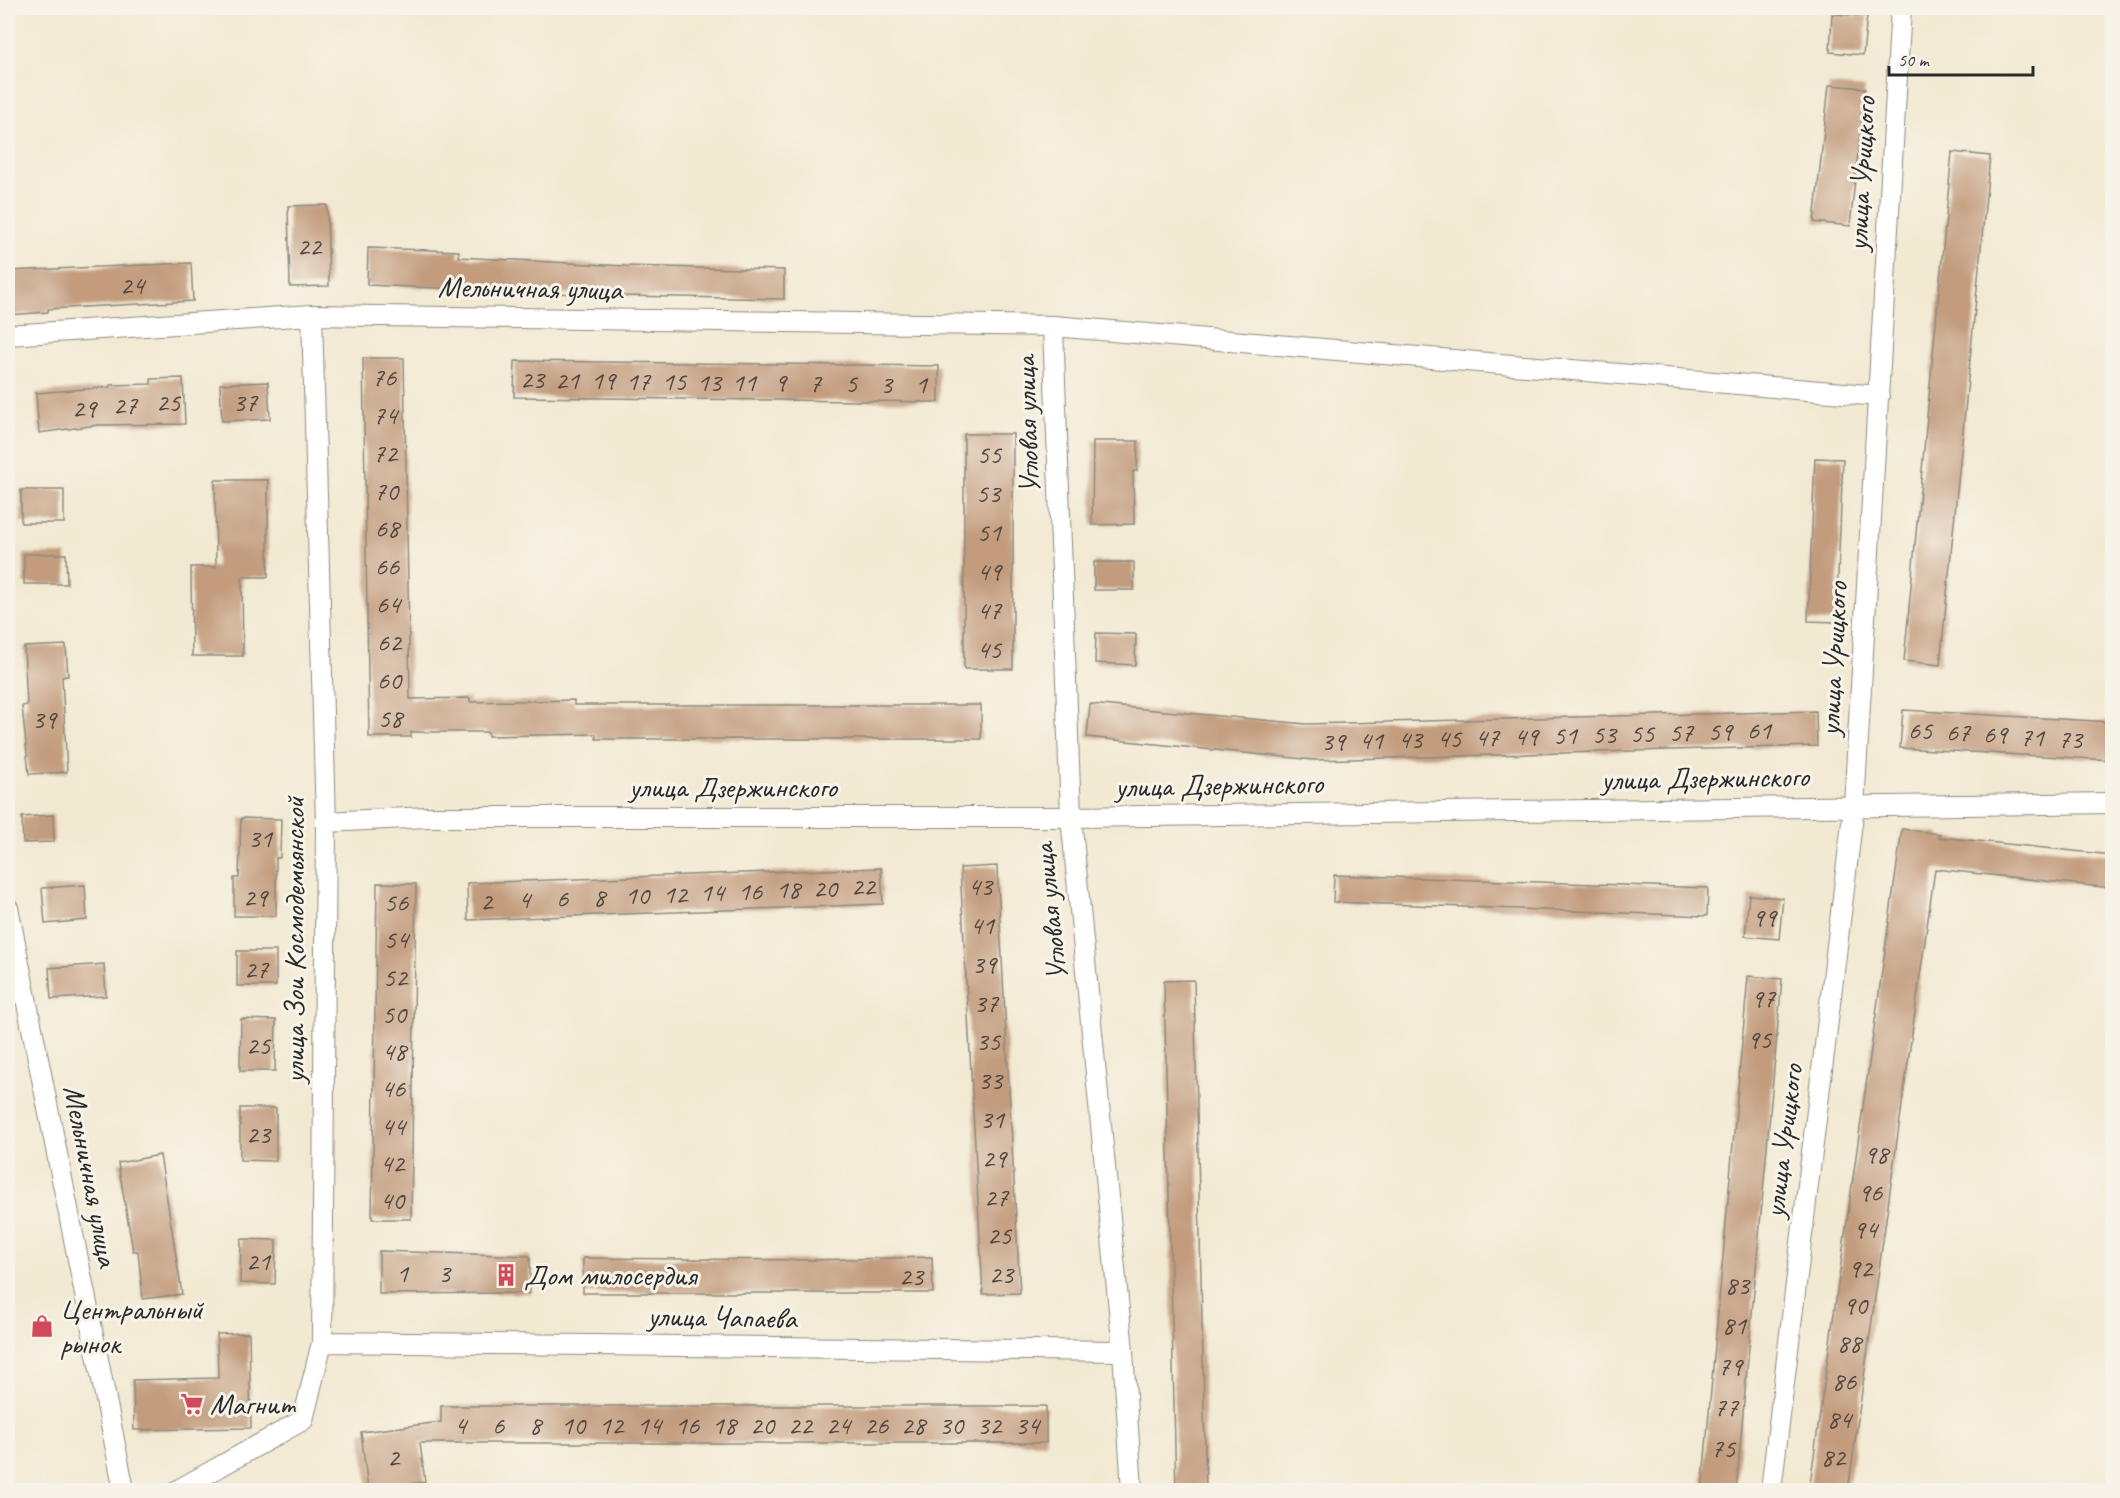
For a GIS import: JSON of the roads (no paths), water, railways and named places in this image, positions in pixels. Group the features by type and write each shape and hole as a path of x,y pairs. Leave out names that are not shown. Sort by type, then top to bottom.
{"street":[{"name":"улица Урицкого","path":"1771,1491 1854,806 1900,8"},
{"name":"Мельничная улица","path":"8,335 312,315 1053,326 1879,396"},
{"name":"улица Зои Космодемьянской","path":"178,1491 303,1419 322,1342 326,822 312,315"},
{"name":"Угловая улица","path":"1053,326 1071,817 1123,1352 1131,1491"},
{"name":"улица Дзержинского","path":"326,822 427,817 1071,817 2112,803"},
{"name":"Мельничная улица","path":"8,908 124,1491"},
{"name":"улица Чапаева","path":"322,1342 1123,1352"}],"place":[{"name":"Дом милосердия","path":"506,1275"},
{"name":"Центральный рынок","path":"42,1326"},
{"name":"Магнит","path":"192,1404"}]}
